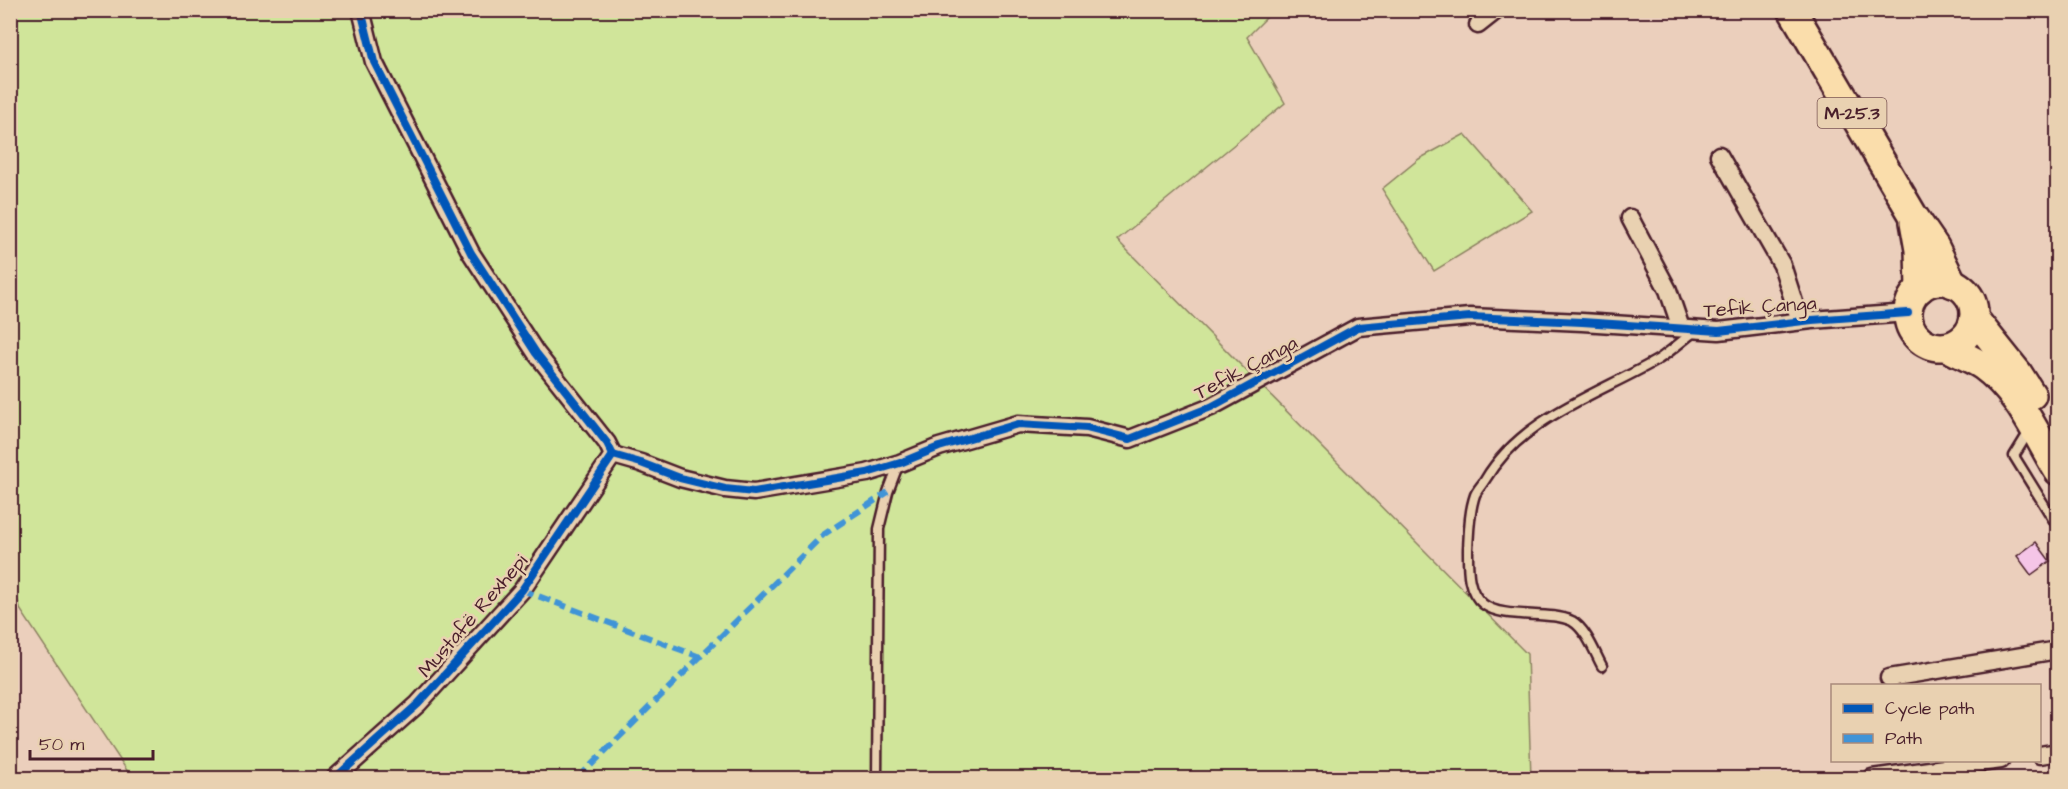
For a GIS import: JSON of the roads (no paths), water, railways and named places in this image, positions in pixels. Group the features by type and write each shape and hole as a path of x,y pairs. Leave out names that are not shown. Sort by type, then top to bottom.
{"main road":[{"name":"M-25.3","path":"1792,10 1913,215 1935,247 1953,284"},
{"name":"M-25.3","path":"1913,215 1919,250 1920,289"},
{"path":"1946,347 1963,339 1972,325 1974,309 1968,295 1953,284 1934,282 1920,289 1911,301 1908,313 1909,324 1917,337 1931,346 1946,347 1982,365 2000,380 2018,401 2058,471"},
{"path":"1974,318 2018,373 2058,440"}],"street":[{"path":"361,10 374,62 471,253 536,353 607,443 613,455"},
{"path":"1478,25 1497,10"},
{"name":"Tefik Çanga","path":"1719,155 1782,265 1800,321"},
{"name":"Tefik Çanga","path":"1630,218 1690,329"},
{"name":"Tefik Çanga","path":"613,455 680,478 725,489 754,492 867,473 900,463 939,447 1018,424 1087,428 1130,439 1211,407 1358,327 1470,317 1719,331 1800,321 1908,313"},
{"name":"Mustafë Rexhepi","path":"335,778 418,704 522,590 613,455"},
{"path":"1889,678 2058,650"},
{"path":"2041,755 2058,752"},
{"path":"1872,778 1987,762"}],"lane":[{"path":"1602,666 1583,633 1573,622 1495,609 1485,606 1472,592 1468,563 1469,528 1476,495 1492,468 1514,443 1556,414 1660,358 1690,329"},
{"path":"2032,427 2014,456 2058,527"},
{"path":"877,778 879,529 888,492 900,463"},
{"path":"870,778 876,760"}]}
